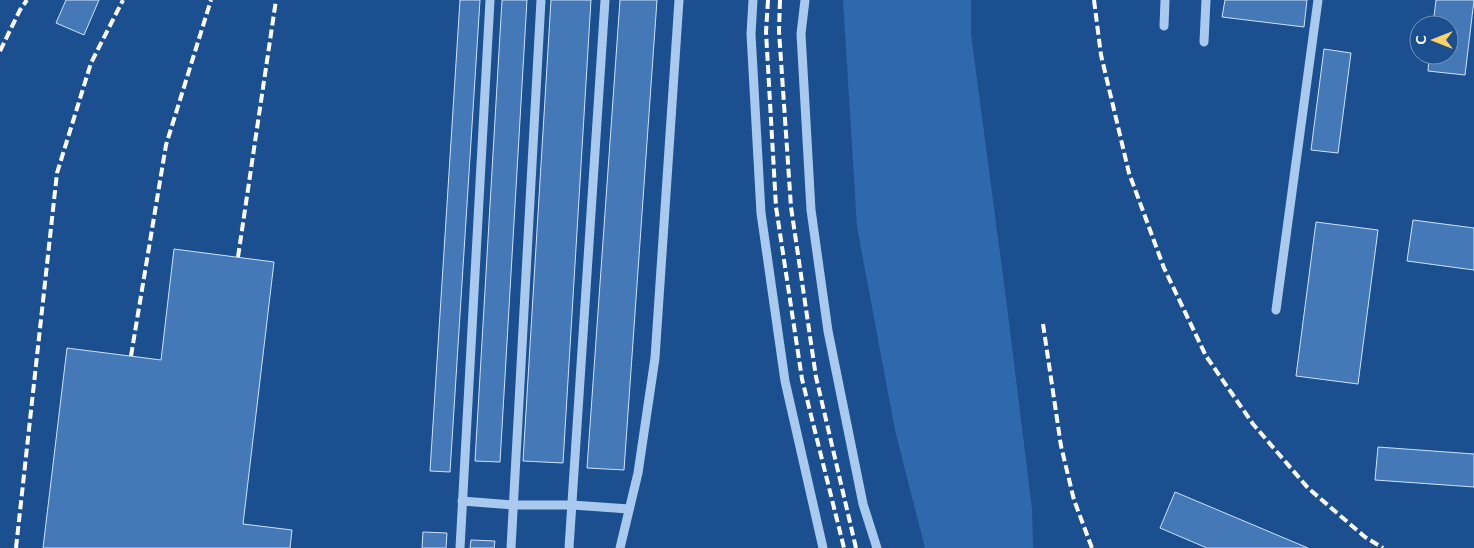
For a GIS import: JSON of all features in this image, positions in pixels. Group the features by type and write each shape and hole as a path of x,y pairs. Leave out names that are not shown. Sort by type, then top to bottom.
{"lane":[{"path":"460,548 490,0"},
{"path":"511,548 540,0"},
{"path":"569,548 604,0"},
{"path":"620,548 638,473 655,358 679,0"},
{"path":"753,0 751,34 761,213 785,381 823,548"},
{"path":"805,0 801,34 811,210 828,331 864,504 877,548"},
{"path":"1164,26 1165,0"},
{"path":"1204,42 1206,0"},
{"path":"1276,310 1318,0"},
{"path":"462,501 513,505 572,505 629,509"}],"shaded area":[{"path":"843,0 971,0 971,34 1032,509 1033,548 925,548 895,430 857,227"}],"building":[{"path":"66,0 99,0 84,35 56,23"},
{"path":"460,0 480,0 450,472 430,471"},
{"path":"502,0 527,0 500,462 475,461"},
{"path":"551,0 591,0 563,463 523,461"},
{"path":"620,0 657,0 624,470 587,468"},
{"path":"1225,0 1307,0 1304,27 1222,17"},
{"path":"1436,0 1474,0 1465,75 1428,71 1428,65 1459,65 1459,15 1434,15"},
{"path":"1324,49 1351,53 1338,153 1311,150"},
{"path":"1413,220 1474,228 1474,270 1407,261"},
{"path":"1316,222 1378,230 1358,384 1296,376"},
{"path":"174,249 274,262 243,524 292,530 290,548 43,548 67,348 161,360"},
{"path":"1378,447 1474,454 1474,487 1375,480"},
{"path":"1175,492 1308,548 1207,548 1160,528"},
{"path":"423,532 447,533 446,548 422,548"},
{"path":"471,540 495,541 494,548 470,548"}],"railway":[{"path":"0,51 20,10 27,0"},
{"path":"16,548 57,173 91,63 123,0"},
{"path":"131,356 166,145 211,0"},
{"path":"238,257 276,0"},
{"path":"768,0 766,32 776,207 802,379 844,548"},
{"path":"780,0 779,31 791,207 816,377 856,548"},
{"path":"1094,0 1101,55 1129,173 1164,268 1206,356 1253,424 1308,488 1365,537 1383,548"},
{"path":"1043,324 1061,446 1074,500 1092,548"}]}
